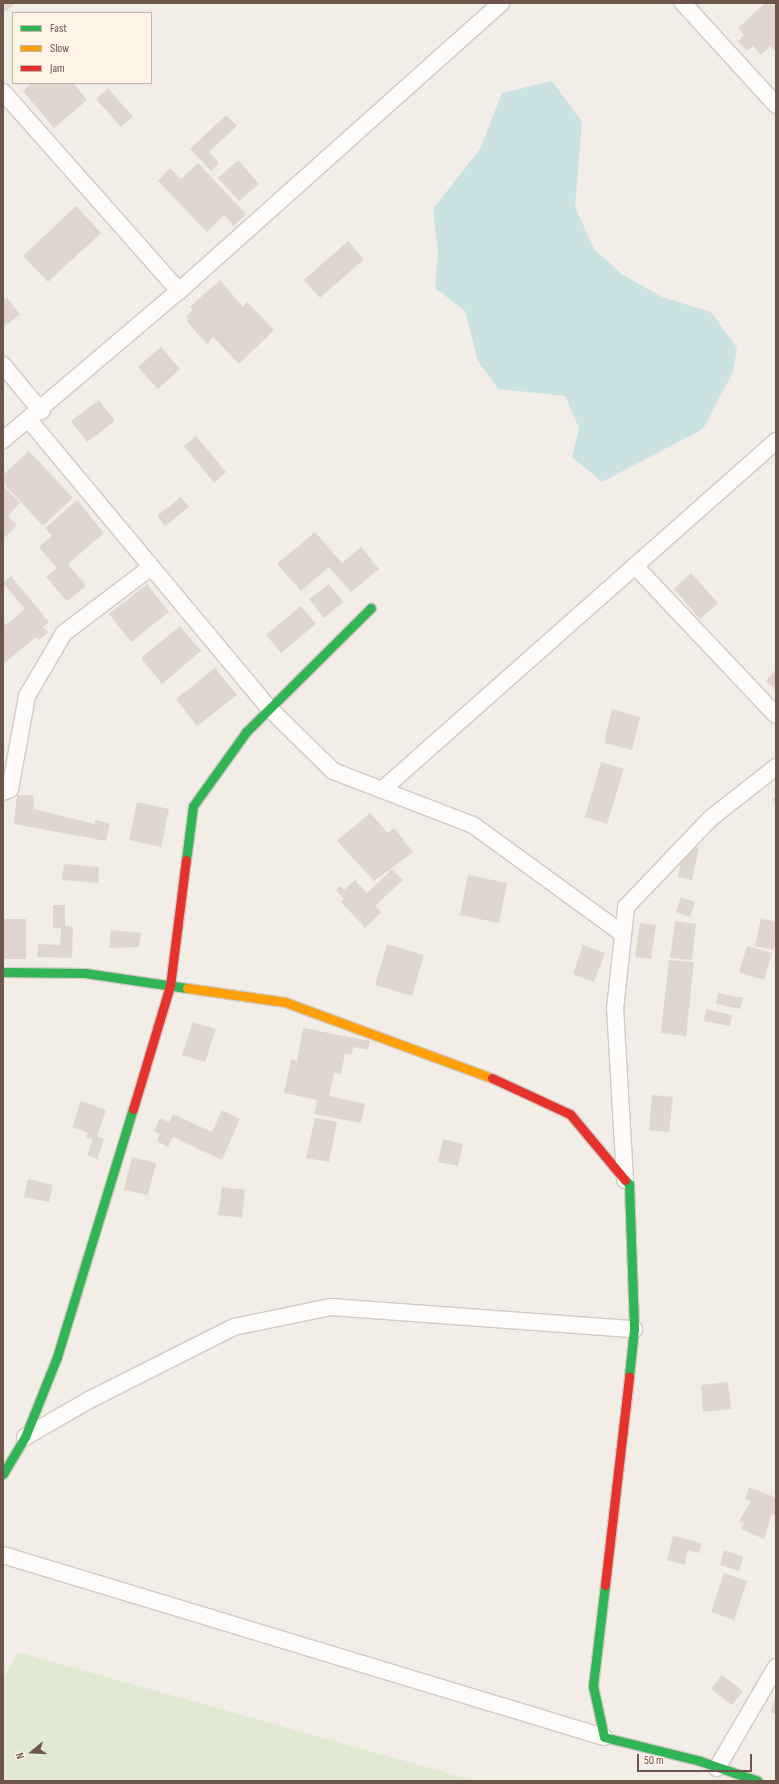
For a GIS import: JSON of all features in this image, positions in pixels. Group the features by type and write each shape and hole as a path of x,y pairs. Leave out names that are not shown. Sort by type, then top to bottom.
{"street":[{"path":"3,440 35,415 179,291 501,3"},
{"path":"683,3 776,105"},
{"path":"3,92 179,291"},
{"path":"3,364 35,415 151,567 270,709 333,771 473,825 623,934"},
{"path":"383,789 776,441"},
{"path":"635,566 776,716"},
{"path":"3,792 10,789 27,696 64,633 151,567"},
{"path":"3,1474 25,1437 57,1357 170,986 193,806 246,732 371,608"},
{"path":"625,1180 615,1009 626,907 711,818 776,767"},
{"path":"3,972 85,973 285,1002 480,1072 570,1114 625,1180 628,1184 634,1329 593,1686 604,1737"},
{"path":"25,1437 89,1400 234,1328 331,1307 634,1329"},
{"path":"3,1555 604,1737 718,1768 758,1781"},
{"path":"718,1768 776,1667"}],"green space":[{"path":"18,1652 476,1781 3,1781 3,1679"}],"water":[{"path":"552,81 582,122 575,207 594,249 623,275 662,297 711,312 737,348 733,372 703,429 602,482 572,457 579,428 565,396 498,389 478,361 465,311 435,288 438,253 433,209 480,149 502,93"}],"building":[{"path":"3,3 15,3 5,12"},
{"path":"765,3 776,6 776,52 770,46 761,55 753,46 747,51 738,41 744,35 738,28"},
{"path":"31,84 74,84 87,100 54,128 23,91"},
{"path":"108,88 133,117 121,127 96,99"},
{"path":"226,115 237,126 209,152 219,163 211,171 190,149"},
{"path":"238,160 259,184 239,201 218,178"},
{"path":"198,163 246,214 234,226 224,215 207,232 158,181 170,168 181,179"},
{"path":"76,206 101,233 48,282 23,256"},
{"path":"348,241 364,259 320,298 304,280"},
{"path":"220,280 243,307 247,302 274,330 239,364 213,337 207,344 188,323 187,316 193,310 190,307"},
{"path":"7,298 20,314 3,327 3,301"},
{"path":"161,347 180,369 158,389 138,367"},
{"path":"99,400 115,421 87,442 71,421"},
{"path":"196,436 226,472 214,483 184,446"},
{"path":"29,451 73,498 43,526 3,483 3,475"},
{"path":"3,485 20,503 8,516 17,525 3,539"},
{"path":"181,497 189,507 165,526 157,516"},
{"path":"77,500 104,533 68,564 86,586 67,601 46,577 57,568 39,547 52,536 45,528"},
{"path":"315,532 342,563 361,547 379,569 351,592 329,567 301,591 277,564"},
{"path":"691,573 718,603 700,619 674,589"},
{"path":"11,576 49,622 43,627 48,632 39,640 36,637 3,664 3,621 6,625 25,609 3,583"},
{"path":"147,584 169,612 131,642 109,614"},
{"path":"329,584 343,602 324,618 309,599"},
{"path":"301,606 316,624 281,653 266,635"},
{"path":"180,626 201,651 162,684 141,658"},
{"path":"215,668 237,695 197,726 176,699"},
{"path":"776,669 776,690 766,681"},
{"path":"612,709 640,717 632,750 604,743"},
{"path":"601,762 624,769 607,824 585,817"},
{"path":"17,795 33,795 34,809 95,824 95,820 110,823 106,841 14,824"},
{"path":"776,796 776,805 772,799"},
{"path":"137,802 169,809 161,847 129,840"},
{"path":"370,813 388,833 394,828 413,852 374,881 337,841"},
{"path":"685,845 699,848 692,880 678,877"},
{"path":"64,864 99,867 98,883 62,880"},
{"path":"392,869 403,880 375,906 381,912 365,928 341,902 344,899 336,890 340,886 344,890 355,880 367,893"},
{"path":"468,875 507,883 499,923 460,915"},
{"path":"681,897 695,902 690,917 676,912"},
{"path":"53,905 65,905 65,926 73,927 72,958 37,957 38,944 60,945 61,928 53,928"},
{"path":"761,918 776,922 774,950 755,946"},
{"path":"3,919 26,919 26,959 3,959"},
{"path":"675,921 696,924 692,960 670,958"},
{"path":"640,923 656,925 651,959 635,957"},
{"path":"111,930 141,933 139,947 109,948"},
{"path":"387,944 424,955 412,996 375,985"},
{"path":"583,945 605,953 594,982 573,974"},
{"path":"747,946 772,953 764,980 739,972"},
{"path":"669,960 694,962 686,1036 661,1033"},
{"path":"718,993 743,998 740,1009 716,1004"},
{"path":"706,1009 732,1015 730,1026 704,1021"},
{"path":"193,1022 216,1029 205,1062 182,1055"},
{"path":"303,1028 370,1041 368,1050 353,1047 352,1055 345,1054 341,1074 334,1073 329,1096 365,1104 361,1123 314,1114 317,1100 284,1093 291,1059 297,1061"},
{"path":"652,1095 673,1097 669,1132 649,1130"},
{"path":"81,1101 106,1110 97,1136 104,1139 97,1159 87,1155 93,1140 86,1137 88,1133 72,1127"},
{"path":"222,1110 240,1119 222,1160 173,1137 168,1147 157,1141 160,1134 154,1131 160,1118 169,1122 173,1114 212,1132"},
{"path":"315,1118 337,1122 329,1162 306,1158"},
{"path":"443,1139 463,1144 458,1166 438,1162"},
{"path":"132,1157 156,1163 148,1195 124,1190"},
{"path":"28,1179 53,1185 49,1202 24,1197"},
{"path":"222,1187 245,1190 242,1218 218,1215"},
{"path":"728,1382 731,1409 703,1412 701,1385"},
{"path":"749,1487 776,1498 776,1516 772,1514 764,1539 741,1529 744,1523 739,1521 751,1501 745,1499"},
{"path":"673,1536 702,1543 699,1553 688,1550 685,1565 667,1560"},
{"path":"724,1550 743,1557 739,1571 720,1565"},
{"path":"724,1573 747,1581 734,1620 711,1612"},
{"path":"722,1675 743,1691 732,1705 711,1689"},
{"path":"776,1695 776,1714 770,1712"}],"traffic: fast":[{"path":"186,860 193,806 246,732 371,608"},
{"path":"3,972 85,973 187,988"},
{"path":"3,1474 25,1437 57,1357 133,1109"},
{"path":"625,1180 629,1184 634,1329 629,1376"},
{"path":"605,1585 593,1686 604,1737 700,1761 758,1781"}],"traffic: slow":[{"path":"187,988 285,1002 492,1078"}],"traffic: jam":[{"path":"133,1109 170,986 186,860"},
{"path":"492,1078 570,1114 625,1180"},
{"path":"605,1585 629,1376"}]}
